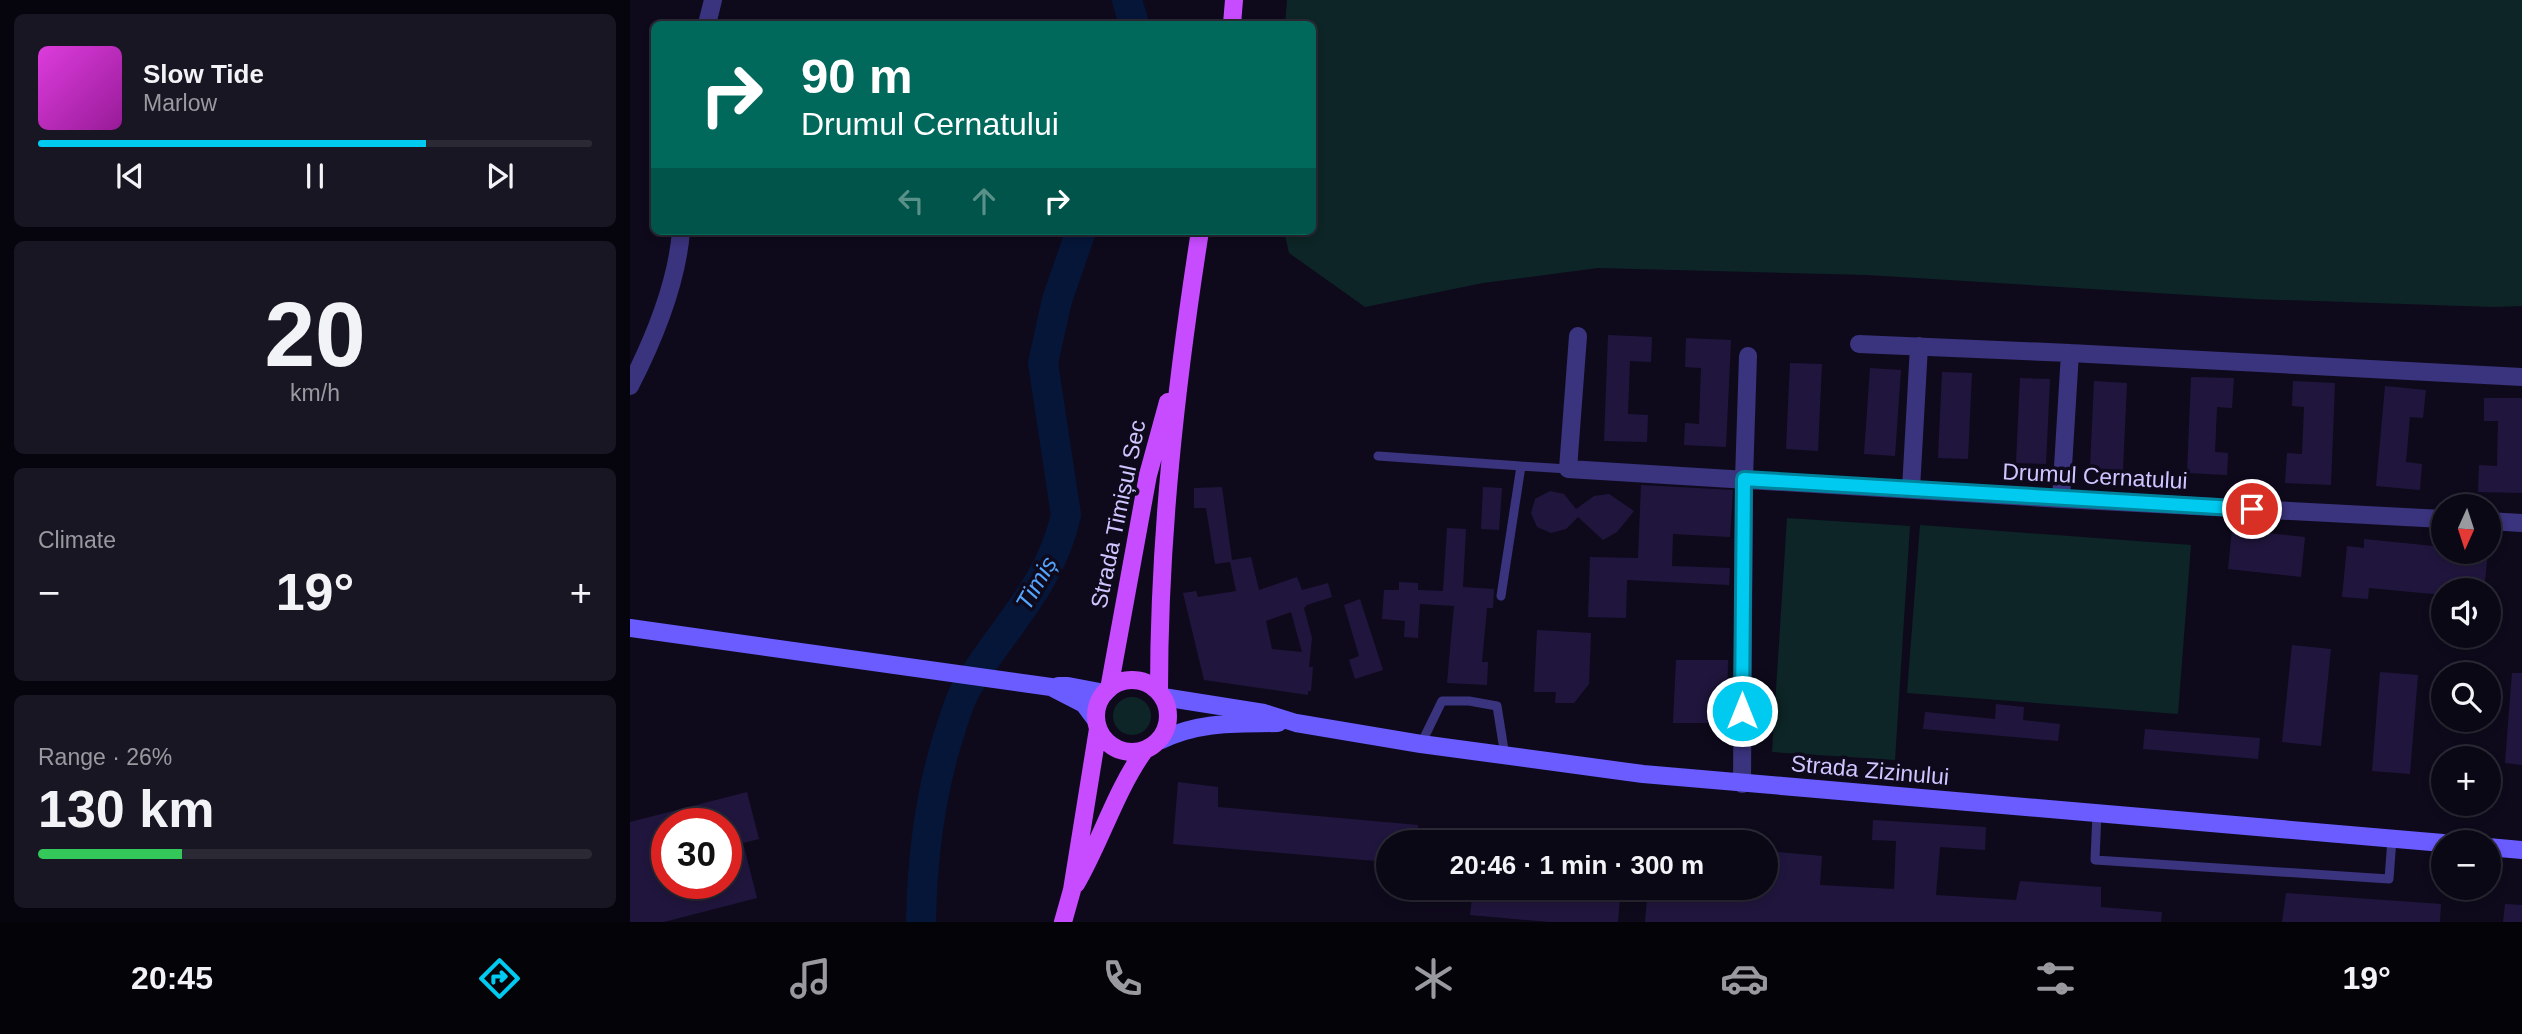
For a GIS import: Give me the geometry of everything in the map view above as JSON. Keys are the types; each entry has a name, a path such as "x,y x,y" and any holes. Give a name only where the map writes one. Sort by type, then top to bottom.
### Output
{"main road":[{"path":"1232,21 1234,0"},
{"name":"Strada Timișul Sec","path":"1161,694 1160,584 1181,351 1199,235"},
{"name":"Strada Timișul Sec","path":"1107,691 1148,475 1181,351"},
{"path":"630,628 898,667 1107,691"},
{"path":"1063,922 1072,890 1099,701 1107,691 1123,681 1138,680 1161,694 1169,719 1161,740 1144,751 1131,770 1093,855 1072,890"},
{"path":"1047,686 1084,704 1104,739 1122,752 1144,751"},
{"name":"Strada Zizinului","path":"1161,694 1264,713 1296,723 1505,757 1742,784 2431,842"},
{"name":"Strada Zizinului","path":"1161,740 1184,729 1204,725 1296,723"},
{"path":"2501,848 2522,850"}],"street":[{"path":"708,21 713,0"},
{"path":"630,386 641,364 673,276 680,235"},
{"path":"1568,469 1578,336"},
{"path":"1859,344 2522,377"},
{"path":"1911,489 1919,346"},
{"path":"2062,499 2070,353"},
{"path":"1742,784 1744,479 1748,356"},
{"name":"Drumul Cernatului","path":"1568,469 2431,518"},
{"path":"2501,522 2522,523"}],"lane":[{"path":"1378,456 1568,469"},
{"path":"1501,596 1521,466"},
{"path":"1421,744 1443,701 1478,703 1497,706 1505,757"},
{"path":"2097,812 2095,860 2389,879 2392,839"}],"green space":[{"path":"1287,0 2522,0 2522,306 2253,299 1868,275 1598,268 1483,283 1365,307 1289,253 1285,235 1316,235 1316,21 1285,21"},
{"path":"1787,518 1910,526 1895,760 1772,752"},
{"path":"1920,525 2191,545 2178,714 1907,693"},
{"path":"1132,697 1145,703 1151,716 1145,729 1132,735 1119,729 1113,716 1119,703"}],"building":[{"path":"1608,335 1652,337 1651,362 1630,361 1628,414 1648,415 1647,442 1604,441"},
{"path":"1686,338 1731,340 1726,447 1684,445 1685,423 1699,424 1701,368 1685,367"},
{"path":"1790,363 1822,364 1818,451 1786,449"},
{"path":"1870,368 1901,370 1895,456 1864,454"},
{"path":"1942,372 1972,373 1968,459 1938,458"},
{"path":"2191,377 2234,378 2232,408 2217,407 2215,452 2228,453 2227,475 2187,473"},
{"path":"2020,378 2050,379 2046,464 2016,463"},
{"path":"2094,381 2127,383 2123,470 2090,468"},
{"path":"2293,381 2335,383 2331,485 2285,483 2287,453 2302,454 2304,407 2292,406"},
{"path":"2385,386 2426,390 2423,418 2410,417 2406,462 2422,464 2420,490 2376,486"},
{"path":"2484,398 2522,398 2522,493 2478,492 2479,465 2497,466 2498,421 2484,421"},
{"path":"1641,485 1733,490 1730,537 1673,534 1672,566 1730,568 1729,585 1627,580 1626,618 1588,617 1590,557 1638,558"},
{"path":"1222,487 1232,560 1251,557 1259,590 1297,577 1302,590 1328,583 1332,597 1304,608 1312,638 1309,667 1313,667 1311,691 1308,691 1308,695 1204,680 1183,593 1196,591 1198,597 1236,591 1230,562 1215,564 1206,508 1194,508 1194,488","holes":["1291,612 1302,652 1272,649 1266,621"]},
{"path":"1483,487 1502,488 1499,530 1481,529"},
{"path":"1550,491 1564,494 1576,509 1594,496 1609,494 1634,511 1617,532 1603,540 1578,517 1566,529 1551,533 1537,527 1531,513 1535,499"},
{"path":"1447,528 1466,529 1463,587 1494,589 1493,608 1487,608 1482,662 1488,662 1487,685 1447,683 1454,606 1420,604 1418,638 1404,637 1405,621 1382,619 1384,590 1399,590 1399,582 1418,583 1418,590 1443,591"},
{"path":"2232,529 2305,537 2301,577 2228,569"},
{"path":"2364,539 2431,546 2431,564 2487,564 2485,578 2431,578 2431,594 2369,588 2368,599 2342,597 2347,546 2364,548"},
{"path":"1360,599 1383,670 1355,679 1349,660 1359,656 1344,605"},
{"path":"1537,630 1591,633 1589,684 1574,703 1555,703 1556,692 1534,692"},
{"path":"2292,645 2331,649 2321,746 2282,742"},
{"path":"1676,660 1728,660 1727,720 1717,719 1716,723 1673,723"},
{"path":"2380,672 2418,675 2410,774 2372,771"},
{"path":"2512,673 2522,673 2522,765 2505,763"},
{"path":"1996,704 2024,707 2023,720 2060,724 2058,741 1923,729 1925,712 1995,719"},
{"path":"2145,729 2260,738 2258,759 2143,749"},
{"path":"1178,782 1218,787 1218,807 1418,825 1418,830 1376,830 1376,861 1173,844"},
{"path":"747,792 759,839 743,843 757,898 664,922 630,922 630,822 651,817 651,899 742,899 742,808 685,808"},
{"path":"1873,820 1986,827 1985,850 1940,847 1936,895 2016,900 2020,881 2101,887 2101,907 2162,912 2161,922 1645,922 1647,900 1778,900 1778,852 1822,856 1820,885 1894,889 1896,841 1872,840"},
{"path":"2286,893 2441,904 2440,922 2282,922"},
{"path":"1472,900 1620,900 1618,922 1550,922 1470,915"},
{"path":"2505,904 2522,905 2522,922 2503,922"}],"waterway":[{"name":"Timiș","path":"1127,0 1133,21"},
{"name":"Timiș","path":"921,922 931,810 940,766 957,709 980,667 1037,586 1059,541 1066,515 1043,363 1057,300 1080,235"}],"route":[{"path":"1742,711 1744,479 2252,509"}]}
